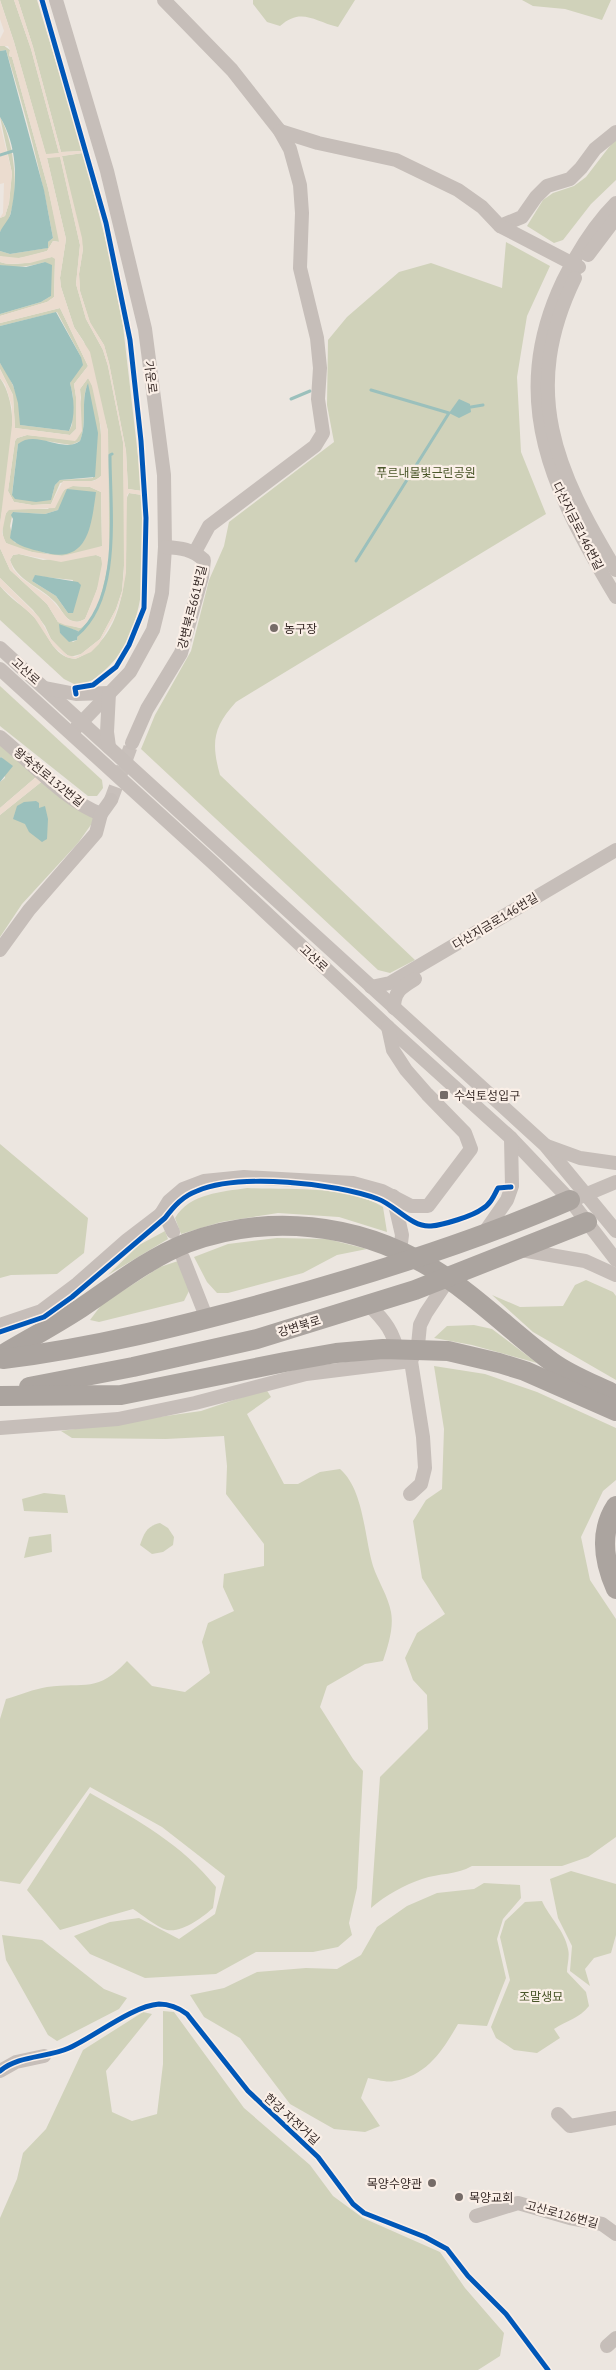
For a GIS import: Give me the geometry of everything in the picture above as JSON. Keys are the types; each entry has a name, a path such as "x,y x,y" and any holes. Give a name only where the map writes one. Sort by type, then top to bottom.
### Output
{"highway":[{"path":"0,1357 57,1352 207,1319 398,1264 578,1197"},
{"name":"강변북로","path":"0,1392 133,1367 226,1346 368,1304 450,1277 602,1216"},
{"path":"0,1357 62,1320 133,1272 187,1243 224,1233 286,1225 345,1232 378,1240 432,1268 554,1364 566,1379 616,1411"},
{"path":"0,1396 121,1395 284,1362 336,1353 383,1349 448,1351 566,1379 616,1395"},
{"path":"616,1506 607,1524 605,1541 606,1559 616,1589"}],"street":[{"name":"가운로","path":"56,0 107,171 145,329 164,475 166,547 162,593 153,630 130,672 70,734"},
{"path":"164,0 218,53 280,131 290,149 300,185 302,213 300,268 317,338 320,368 318,399 323,433 315,446 208,526 195,552"},
{"path":"280,131 318,143 396,160 458,190 482,207 500,226 576,266"},
{"path":"500,226 522,217 536,197 547,186 570,179 595,149 616,132"},
{"name":"다산지금로146번길","path":"616,203 604,216 551,308 541,341 538,373 538,409 544,443 559,490 578,531 616,597"},
{"name":"다산지금로146번길","path":"616,218 576,266 551,344 548,375 549,412 566,478 616,570"},
{"name":"강변북로661번길","path":"132,744 147,709 181,653 202,577 204,560 195,552 166,547"},
{"name":"고산로","path":"0,648 545,1145 578,1197"},
{"name":"고산로","path":"0,668 212,862 388,1027 578,1197 602,1216 616,1231"},
{"path":"44,687 76,694 109,693 107,732 109,747"},
{"name":"왕숙천로132번길","path":"0,736 59,787 89,810 101,814"},
{"path":"0,950 29,910 96,833 101,814 111,800"},
{"name":"다산지금로146번길","path":"371,988 390,983 616,850"},
{"name":"다산지금로146번길","path":"394,1008 394,996 399,989 616,861"},
{"path":"0,1325 41,1311 78,1284 127,1240 161,1214 169,1201 183,1189 204,1181 244,1177 354,1183 382,1191 412,1206 428,1206 471,1149 465,1133 426,1094 406,1070 393,1050 388,1027"},
{"path":"484,1233 507,1200 512,1186 512,1138"},
{"path":"545,1145 580,1158 616,1163"},
{"path":"578,1197 616,1182"},
{"path":"393,1196 402,1235 398,1264"},
{"path":"161,1214 167,1219 173,1232"},
{"name":"고산로","path":"602,1216 616,1260"},
{"path":"517,1250 585,1261 616,1275"},
{"path":"183,1258 207,1319"},
{"path":"0,1428 118,1419 195,1403 306,1374 406,1362 418,1345 420,1325 426,1312 450,1277"},
{"path":"368,1304 387,1324 406,1362 423,1437 425,1468 421,1484 410,1494"},
{"path":"0,2071 16,2062 44,2056"},
{"path":"558,2114 570,2126 616,2118"},
{"name":"고산로126번길","path":"476,2216 518,2203 570,2218 602,2224 616,2234"}],"green space":[{"path":"0,0 14,0 31,49 59,153 46,155"},
{"path":"18,0 37,0 83,151 61,152 33,47"},
{"path":"253,0 355,0 338,27 301,16 288,20 280,26 267,22 253,4"},
{"path":"522,0 611,0 602,20 565,9 533,6"},
{"path":"3,45 10,50 9,56 12,57 48,188 60,242 53,241 47,251 18,258 0,256 0,251 10,254 47,248 48,242 53,238 38,167 20,97 6,50 0,51 0,46"},
{"path":"0,117 10,143 15,176 15,192 8,222 0,232 0,218 5,216 9,203 12,173"},
{"path":"616,138 616,180 591,204 563,240 554,243 527,226 543,200 553,193 574,186 586,177"},
{"path":"83,153 109,253 123,326 142,491 128,489 126,451 109,363 104,345 90,323 80,291 79,274 83,249 62,156"},
{"path":"60,156 80,245 76,284 86,319 103,350 108,366 123,442 125,552 122,591 116,609 100,639 81,654 70,657 51,639 45,626 33,610 0,578 0,548 10,570 47,604 58,622 80,628 92,616 100,596 109,556 108,431 84,342 74,327 61,287 60,278 66,239 47,158","holes":["65,627 78,631 77,640 73,642 60,633 60,628"]},
{"name":"푸르내물빛근린공원","path":"506,242 550,266 527,316 517,377 521,452 546,514 236,702 223,719 216,736 215,754 220,775 415,960 390,973 378,970 141,749 155,715 191,651 209,580 224,546 229,522 334,442 327,405 328,340 347,317 399,272 431,263 502,288"},
{"path":"55,258 54,297 47,302 0,316 0,314 41,302 51,296 51,282 45,262 17,267 0,265 0,262 20,264"},
{"path":"60,308 88,366 74,384 76,429 70,435 15,428 13,395 0,369 0,363 16,392 20,408 20,425 69,431 72,425 73,396 70,383 81,357 57,312 0,326 0,323"},
{"path":"0,378 7,393 13,429 12,449 0,524"},
{"path":"88,378 92,385 98,409 102,455 101,476 88,482 60,483 51,504 32,505 14,502 8,491 15,441 17,438 27,435 74,440 81,398 80,389","holes":["88,384 93,478 60,480 55,485 52,496 12,494 18,444 46,441 71,445 80,441 84,426 84,396"]},
{"path":"67,487 90,487 101,492 102,546 91,551 67,556 41,554 6,543 3,535 3,526 9,509 48,509","holes":["65,499 94,505 84,541 48,554 14,542 10,526 13,512 45,514 58,510"]},
{"path":"129,493 142,495 144,516 144,564 137,612 130,634 119,654 95,678 89,682 76,685 64,679 0,620 0,586 35,618 51,643 61,654 75,659 91,650 103,638 119,607 125,570 125,508"},
{"path":"19,554 43,560 96,555 101,557 102,571 100,579 85,619 76,622 68,619 57,604 18,574 10,560 13,555","holes":["35,576 73,580 68,613 56,596 32,581"]},
{"path":"0,686 102,780 103,788 97,796 88,796 0,726"},
{"path":"0,742 36,777 0,808 0,782 5,778 2,757 0,758"},
{"path":"45,779 95,819 78,843 22,904 0,937 0,815"},
{"path":"0,1144 88,1218 84,1253 57,1274 11,1275 0,1278"},
{"path":"247,1188 317,1190 352,1195 369,1200 383,1207 387,1232 339,1217 278,1213 221,1222 181,1234 175,1218 189,1203 207,1195"},
{"path":"165,1231 168,1239 108,1275 139,1245"},
{"path":"277,1238 327,1239 367,1249 337,1255 303,1273 228,1293 217,1293 207,1282 194,1257 228,1244"},
{"path":"178,1261 190,1289 184,1301 99,1322 90,1320 102,1304 160,1267"},
{"path":"586,1280 613,1292 616,1296 616,1380 533,1332 492,1295 520,1307 563,1306 575,1285"},
{"path":"474,1325 492,1329 537,1363 472,1345 434,1338 447,1326"},
{"path":"434,1366 485,1374 537,1392 616,1428 616,1480 603,1491 581,1537 590,1580 616,1619 616,1837 588,1857 562,1866 472,1866 460,1871 422,1879 395,1891 371,1908 380,1777 428,1729 427,1695 413,1680 405,1658 417,1633 445,1614 422,1578 413,1521 426,1500 442,1489 444,1429"},
{"path":"266,1389 271,1397 247,1414 284,1484 298,1484 320,1472 340,1469 348,1478 359,1501 373,1566 388,1600 392,1618 389,1643 383,1661 365,1664 327,1686 320,1707 353,1759 363,1771 357,1888 349,1923 352,1935 338,1947 313,1952 256,1952 216,1974 145,1978 90,1954 74,1936 110,1922 139,1918 179,1939 215,1914 225,1876 162,1827 90,1787 20,1884 0,1881 0,1719 6,1699 47,1687 99,1682 108,1678 127,1661 152,1686 185,1692 210,1673 202,1642 208,1623 234,1611 223,1587 224,1574 264,1566 264,1544 226,1494 227,1466 224,1436 166,1439 72,1438 61,1431 201,1411"},
{"path":"44,1493 65,1495 68,1513 24,1511 22,1499"},
{"path":"160,1523 168,1528 174,1537 173,1545 163,1552 152,1554 140,1545 147,1531 152,1526"},
{"path":"51,1534 52,1552 24,1558 29,1537"},
{"path":"90,1793 158,1834 189,1858 216,1887 213,1908 192,1924 173,1930 167,1930 158,1926 133,1909 60,1930 27,1890"},
{"path":"571,1871 616,1884 616,1935 611,1953 594,1958 585,1969 590,1986 570,1971 572,1946 558,1918 550,1879"},
{"path":"484,1883 520,1885 521,1898 503,1919 497,1939 506,1978 487,2026 458,2024 440,2052 425,2068 416,2074 388,2082 368,2078 361,2098 380,2126 365,2132 334,2129 290,2104 240,2038 204,2017 190,1995 224,1988 257,1972 306,1968 337,1969 361,1955 377,1927 407,1906 437,1893 474,1889"},
{"name":"조말생묘","path":"542,1901 566,1942 569,1955 567,1972 586,1992 589,2006 577,2017 554,2029 560,2038 537,2053 514,2050 496,2038 491,2027 510,1980 500,1937 505,1921 525,1902"},
{"path":"2,1935 42,1940 104,1989 127,1998 119,2009 57,2041 48,2035 6,1960"},
{"path":"163,2011 174,2012 244,2108 310,2165 333,2196 363,2218 440,2252 465,2288 504,2333 500,2356 478,2370 0,2370 0,2218 17,2179 23,2153 46,2129 83,2050 143,2012 152,2014 106,2071 112,2112 132,2121 157,2114 163,2064"}],"shaded area":[{"path":"0,0 46,154 59,153 31,49 14,0 18,0 33,47 61,152 83,151 83,153 62,156 82,238 83,249 79,274 80,291 90,322 104,345 109,363 126,451 128,489 142,491 142,495 129,493 127,495 126,573 122,595 114,618 99,644 91,652 75,659 66,657 53,646 34,617 0,586 0,578 39,617 51,639 67,655 75,657 100,639 116,609 122,591 124,569 123,442 108,366 103,350 86,319 76,284 80,245 60,157 47,158 66,239 60,278 61,287 74,327 90,352 108,431 109,556 106,574 99,603 92,618 81,628 65,625 58,622 47,604 10,570 0,548 0,524 12,425 12,407 5,384 0,378 0,369 13,395 15,428 70,435 76,429 74,384 88,366 60,308 0,323 0,316 47,302 54,297 55,259 52,257 30,263 7,264 0,262 0,256 19,258 47,251 53,241 59,242 48,188 12,57 9,56 10,50 8,46 0,46 0,39 4,31 0,19","holes":["88,378 92,386 101,428 101,476 94,481 63,481 51,504 32,505 14,502 8,491 15,441 17,438 27,435 75,441 82,431 80,389","73,486 90,487 101,492 102,546 62,556 32,552 6,543 2,533 6,513 9,510 55,508 64,490","19,554 61,562 96,555 101,557 102,564 97,589 85,619 78,622 69,620 50,598 20,577 13,569 10,560 13,555"]},
{"path":"0,124 12,173 9,203 5,216 0,218 3,213 4,183 0,184"},
{"path":"36,777 45,779 0,815 0,808"}],"water":[{"path":"6,50 44,190 53,238 48,242 48,248 10,254 0,251 0,232 10,215 15,188 13,151 6,128 0,117 0,51"},
{"path":"45,262 52,265 51,296 41,302 0,314 0,265 26,267"},
{"path":"56,312 81,357 83,365 70,383 74,407 73,420 69,431 20,425 18,403 13,385 0,363 0,326"},
{"path":"88,383 98,433 95,477 60,480 55,485 51,500 36,502 15,499 12,495 18,444 25,440 33,439 66,445 80,441 84,426 84,397"},
{"path":"459,399 470,404 471,412 459,418 449,413"},
{"path":"67,489 96,492 89,530 78,548 69,553 57,555 29,548 10,538 13,519 11,515 13,512 45,514 58,510"},
{"path":"35,575 78,582 81,585 73,613 68,613 56,596 32,581"},
{"path":"59,624 78,631 77,640 69,642 60,633"},
{"path":"0,758 13,766 0,782"},
{"path":"36,801 39,803 39,808 45,806 48,819 47,839 42,842 29,832 25,824 13,819 17,806 24,802"}],"waterway":[{"path":"0,155 13,151"},
{"path":"356,561 449,413 371,390"},
{"path":"291,399 310,391"},
{"path":"471,407 483,405"},
{"path":"77,635 91,619 101,599 107,576 110,551 110,455 112,454"}],"tunnel":[{"path":"111,800 132,743"}],"cycle path":[{"path":"42,0 106,223 130,340 141,441 146,518 144,608 129,645 116,667 93,685 75,688 76,694"},
{"path":"0,1332 44,1317 72,1297 165,1218 183,1199 197,1191 237,1182 262,1181 338,1188 378,1199 410,1220 424,1226 431,1226 458,1220 478,1212 490,1203 498,1188 511,1187"},
{"name":"한강 자전거길","path":"0,2071 24,2059 52,2054 69,2048 125,2016 148,2006 163,2004 181,2010 187,2014 248,2091 318,2157 353,2204 364,2213 425,2237 447,2249 468,2276 506,2314 548,2370"}],"place":[{"name":"농구장","path":"274,628"},
{"name":"수석토성입구","path":"444,1095"},
{"name":"목양수양관","path":"432,2183"},
{"name":"목양교회","path":"459,2197"}]}
